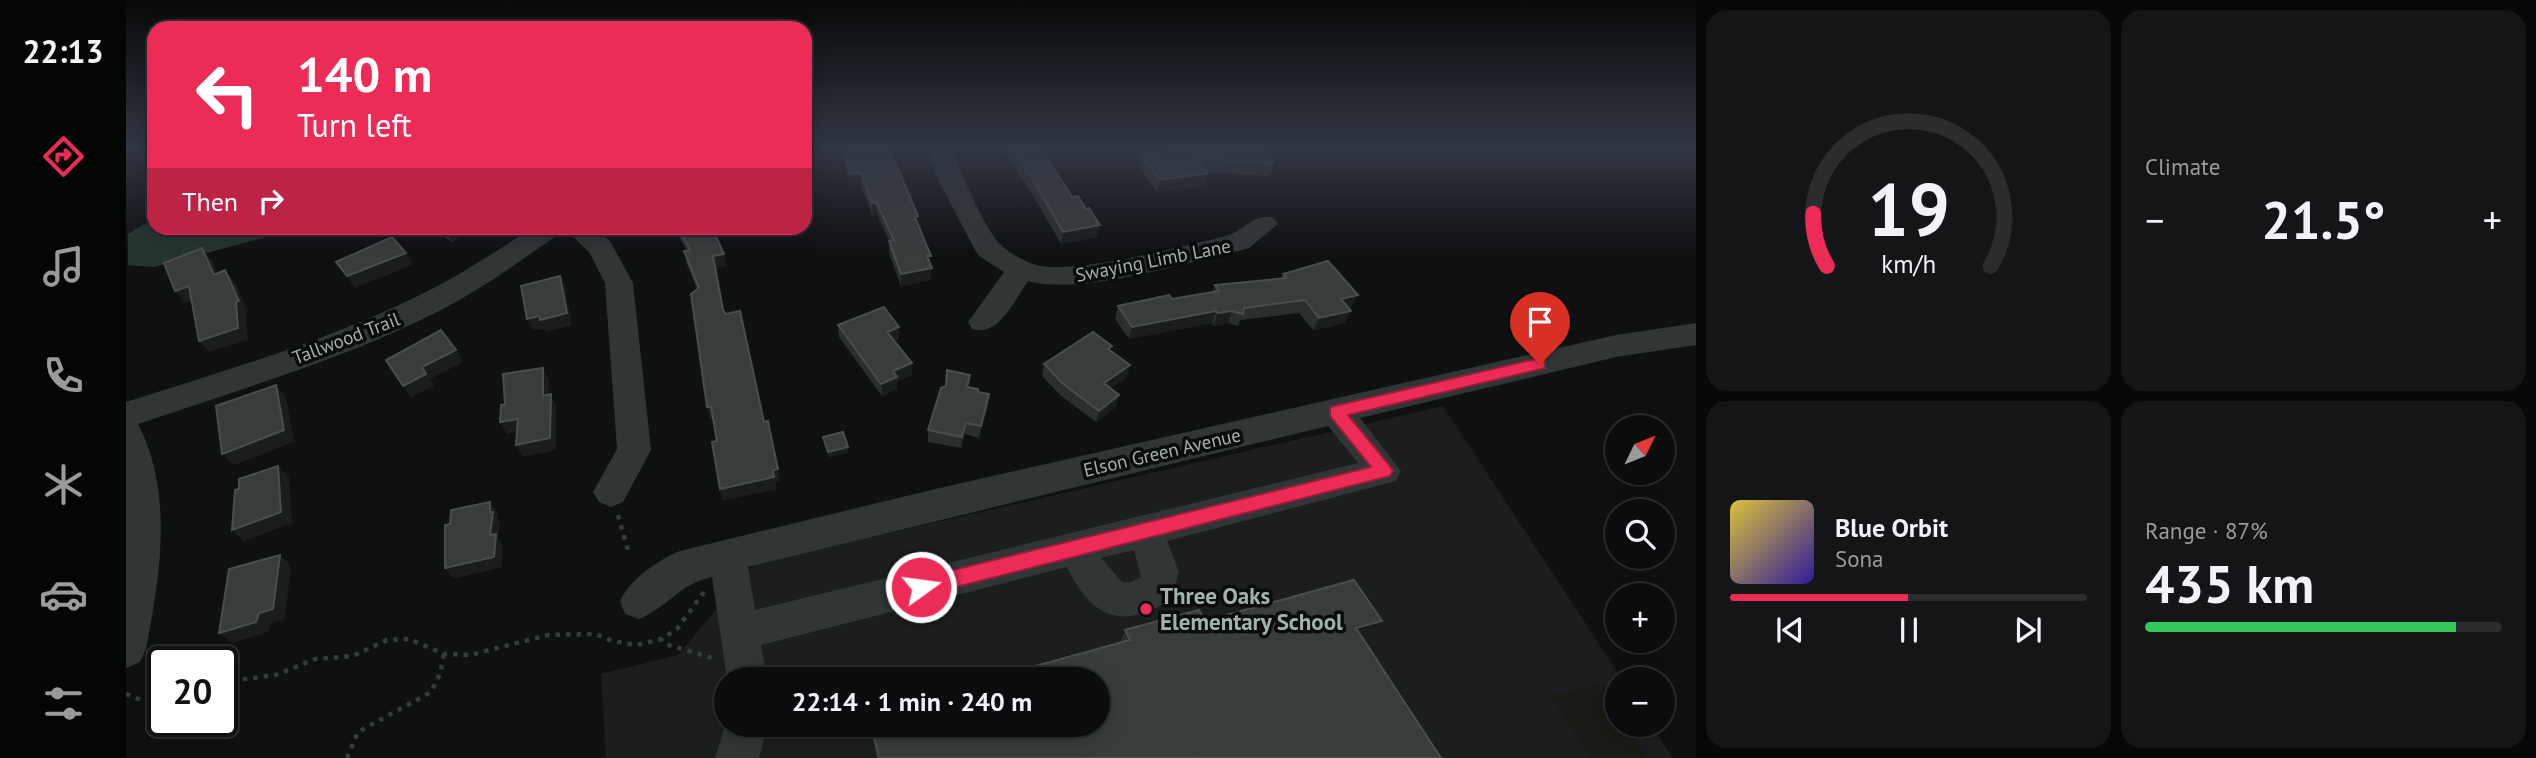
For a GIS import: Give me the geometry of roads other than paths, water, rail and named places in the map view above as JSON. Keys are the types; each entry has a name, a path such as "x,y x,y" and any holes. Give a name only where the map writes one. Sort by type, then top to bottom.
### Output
{"street":[{"name":"Swaying Limb Lane","path":"953,182 980,239 999,258 1021,270 1043,276 1075,277 1239,242 1265,224"},
{"name":"Tallwood Trail","path":"126,415 343,341 390,322 474,279 540,235"},
{"path":"585,235 600,247 619,284 634,450 611,492"},
{"path":"983,322 1021,270"},
{"name":"Elson Green Avenue","path":"639,601 680,568 727,556 931,505 1616,346 1696,334"},
{"path":"727,556 738,658 1077,548 1384,471 1336,412"},
{"path":"126,433 140,490 143,539 140,583 126,649"},
{"path":"1077,548 1092,580 1102,592 1127,602 1158,587 1161,578 1161,570 1143,531"},
{"path":"737,758 743,737"}],"place":[{"name":"Three Oaks Elementary School","path":"1146,609"}]}
